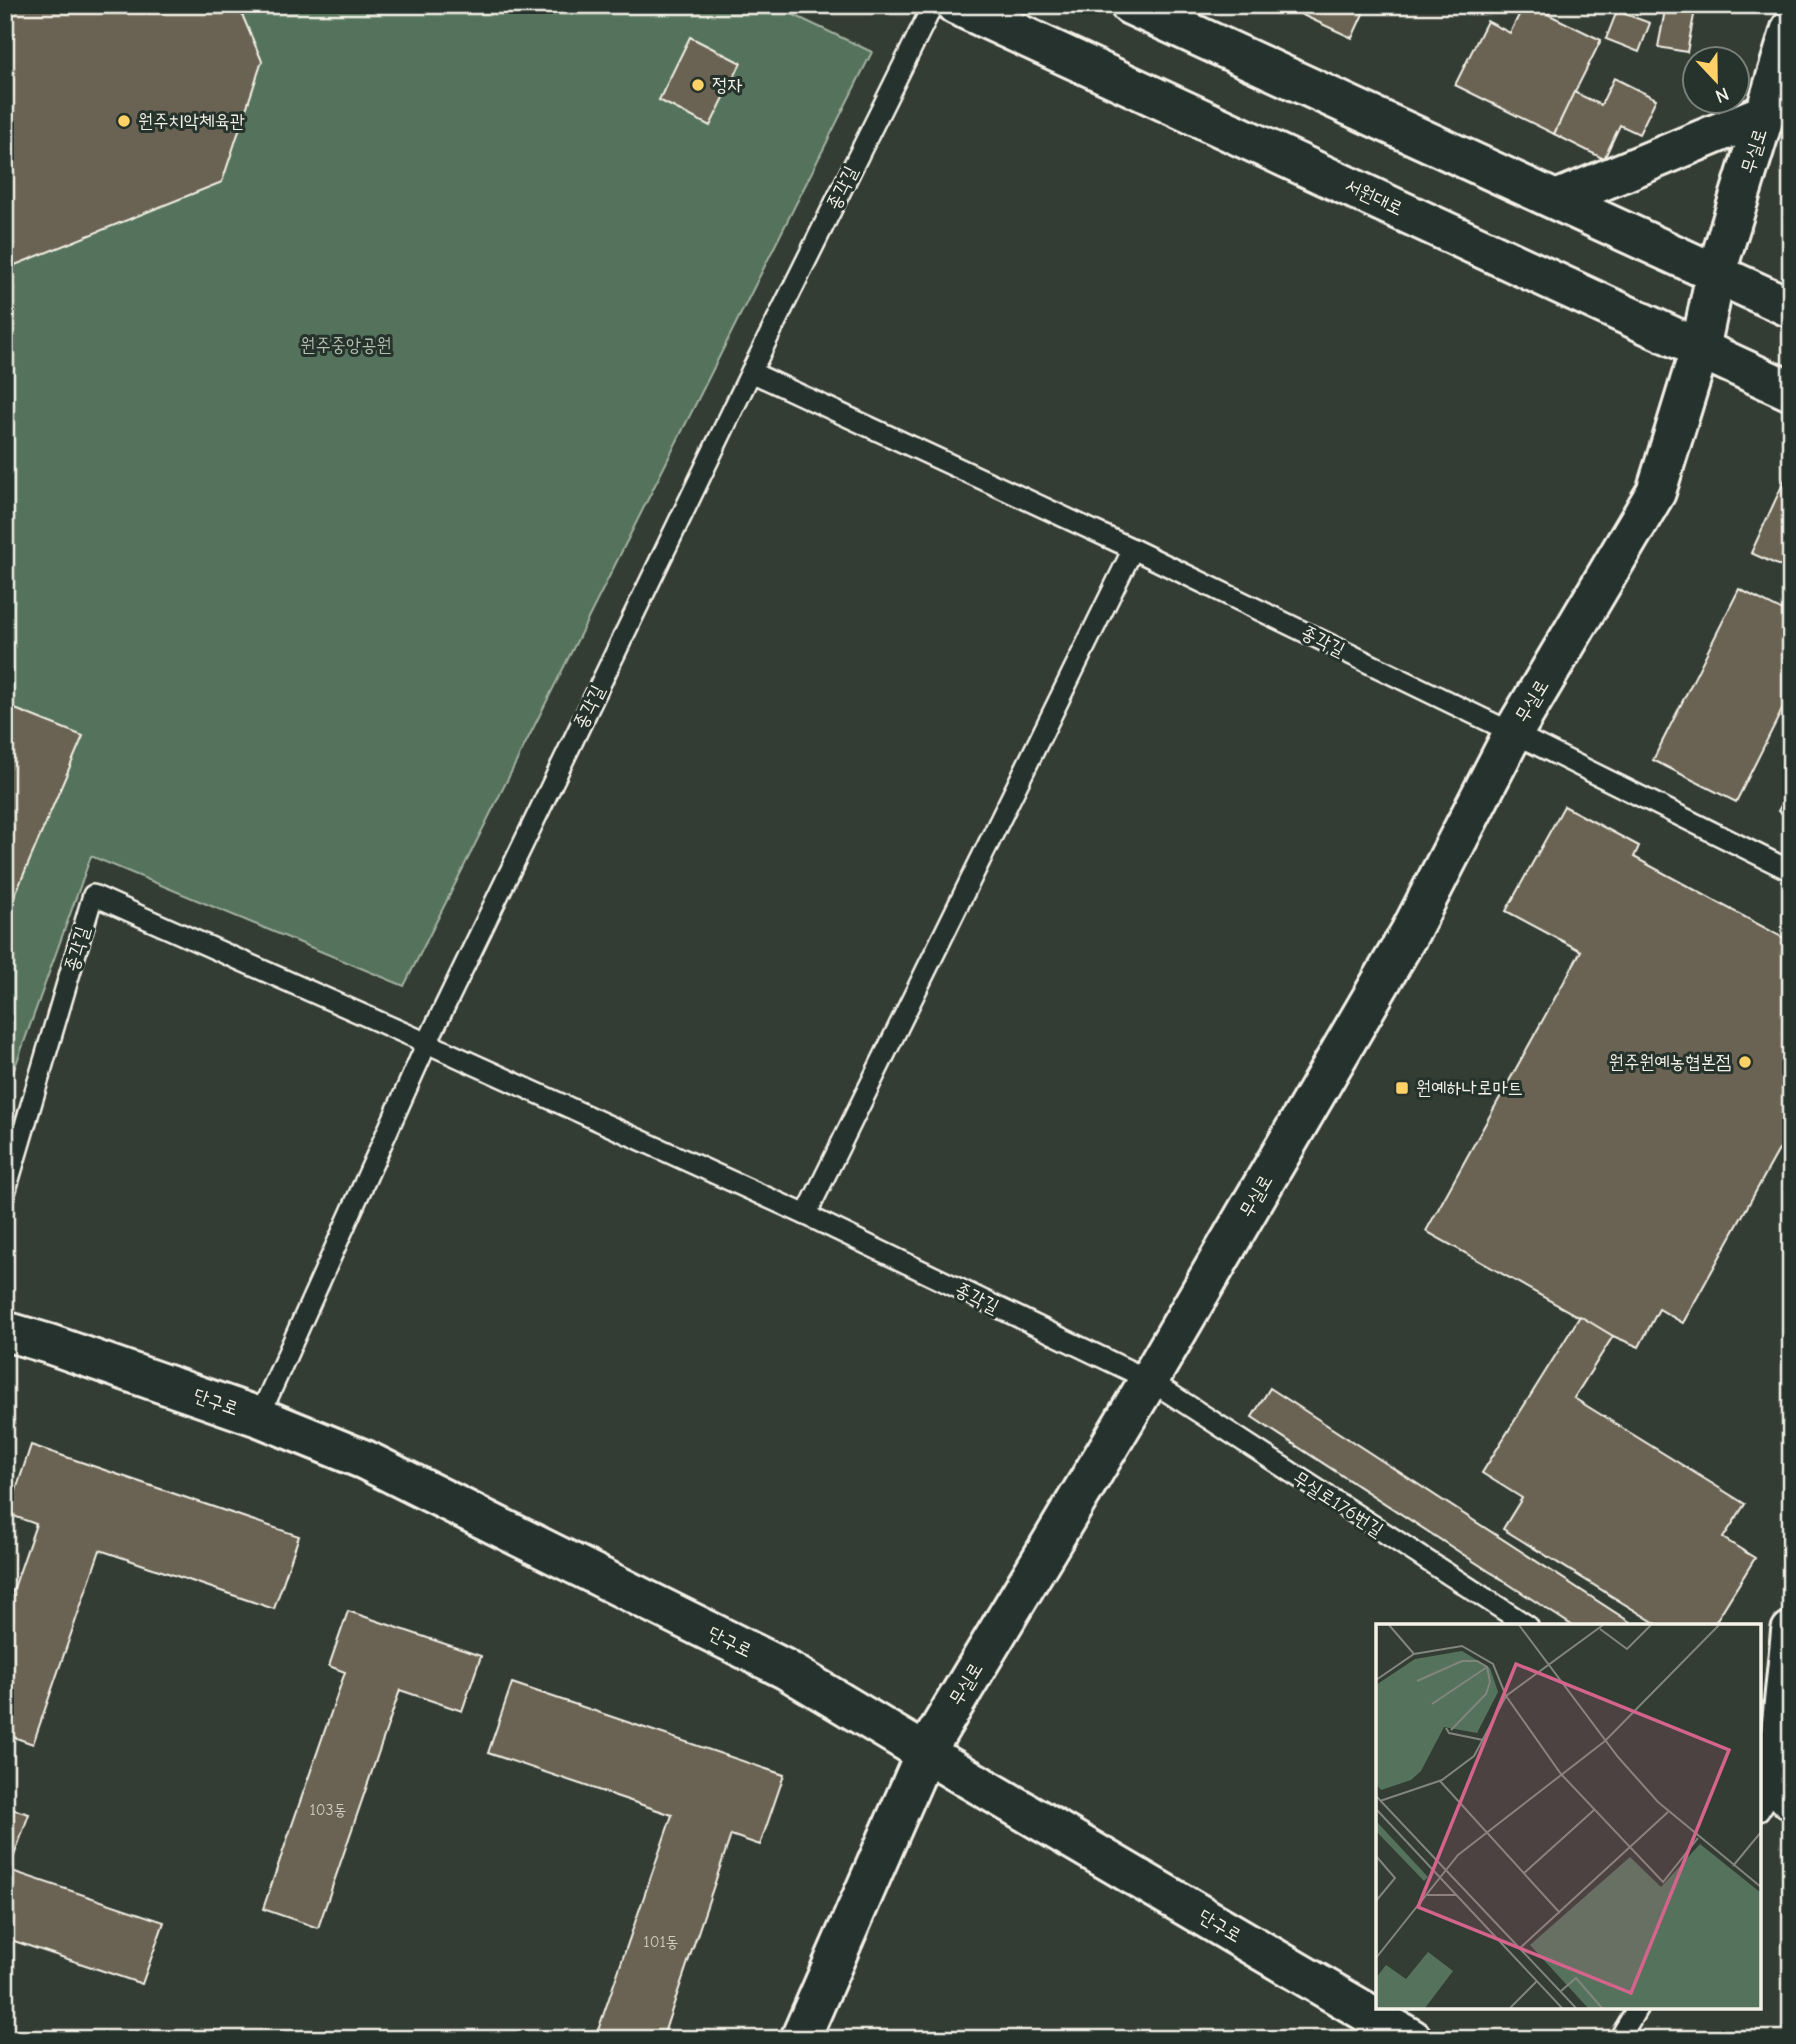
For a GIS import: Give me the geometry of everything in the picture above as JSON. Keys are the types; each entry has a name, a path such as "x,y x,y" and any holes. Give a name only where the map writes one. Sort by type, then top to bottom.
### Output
{"street":[{"name":"서원대로","path":"956,5 1791,391"},
{"path":"1130,5 1791,308"},
{"name":"무실로","path":"800,2039 925,1753 1149,1380 1410,932 1513,733 1656,492 1700,349 1716,273 1791,29"},
{"path":"1556,200 1766,113"},
{"name":"단구로","path":"5,1331 259,1417 365,1460 785,1669 1412,2039"},
{"path":"1771,1792 1791,1631"}],"lane":[{"name":"종각길","path":"259,1417 428,1043 751,372 933,5"},
{"name":"종각길","path":"751,372 1133,550 1513,733 1791,872"},
{"path":"806,1215 1133,550"},
{"name":"종각길","path":"5,1193 93,895 428,1043 806,1215 1149,1380"},
{"name":"무실로176번길","path":"1149,1380 1525,1624"},
{"path":"1619,2039 1637,2009"}],"green space":[{"name":"원주중앙공원","path":"5,5 773,5 872,52 404,986 91,856 5,1095"}],"building":[{"name":"원주치악체육관","path":"5,5 238,5 262,61 222,182 5,269"},
{"path":"1281,5 1367,5 1352,38"},
{"path":"1524,5 1601,40 1554,134 1455,85 1487,21 1510,33"},
{"path":"1666,5 1696,5 1688,46 1680,46 1680,51 1658,47"},
{"path":"1617,11 1650,23 1639,52 1606,39"},
{"name":"정자","path":"690,37 741,63 710,126 659,100"},
{"path":"1614,78 1656,99 1639,134 1620,125 1604,159 1554,134 1574,92 1601,105"},
{"path":"1786,477 1791,479 1791,571 1751,553"},
{"path":"1739,589 1791,615 1791,692 1736,802 1653,760"},
{"path":"5,705 83,736 5,918"},
{"path":"1791,787 1791,818 1778,811"},
{"path":"1564,806 1639,846 1634,857 1791,942 1791,1128 1683,1323 1659,1309 1639,1347 1613,1336 1426,1231 1581,951 1506,911"},
{"path":"1580,1316 1613,1336 1574,1398 1745,1504 1723,1538 1755,1558 1714,1624 1657,1624 1503,1529 1522,1498 1482,1473"},
{"path":"1270,1388 1633,1624 1570,1624 1252,1417"},
{"path":"31,1445 299,1536 274,1609 100,1550 33,1744 5,1734 5,1614 36,1524 8,1514"},
{"path":"348,1611 481,1656 462,1711 400,1690 318,1928 263,1909 345,1672 329,1666"},
{"path":"512,1683 784,1775 760,1845 731,1835 662,2039 595,2039 672,1815 488,1753"},
{"path":"5,1807 29,1814 9,1870 164,1922 142,1984 5,1938"},
{"path":"211,2030 238,2039 208,2039"}],"place":[{"name":"정자","path":"698,85"},
{"name":"원주치악체육관","path":"124,121"},
{"name":"원주원예농협본점","path":"1745,1062"},
{"name":"원예하나로마트","path":"1402,1088"}]}
